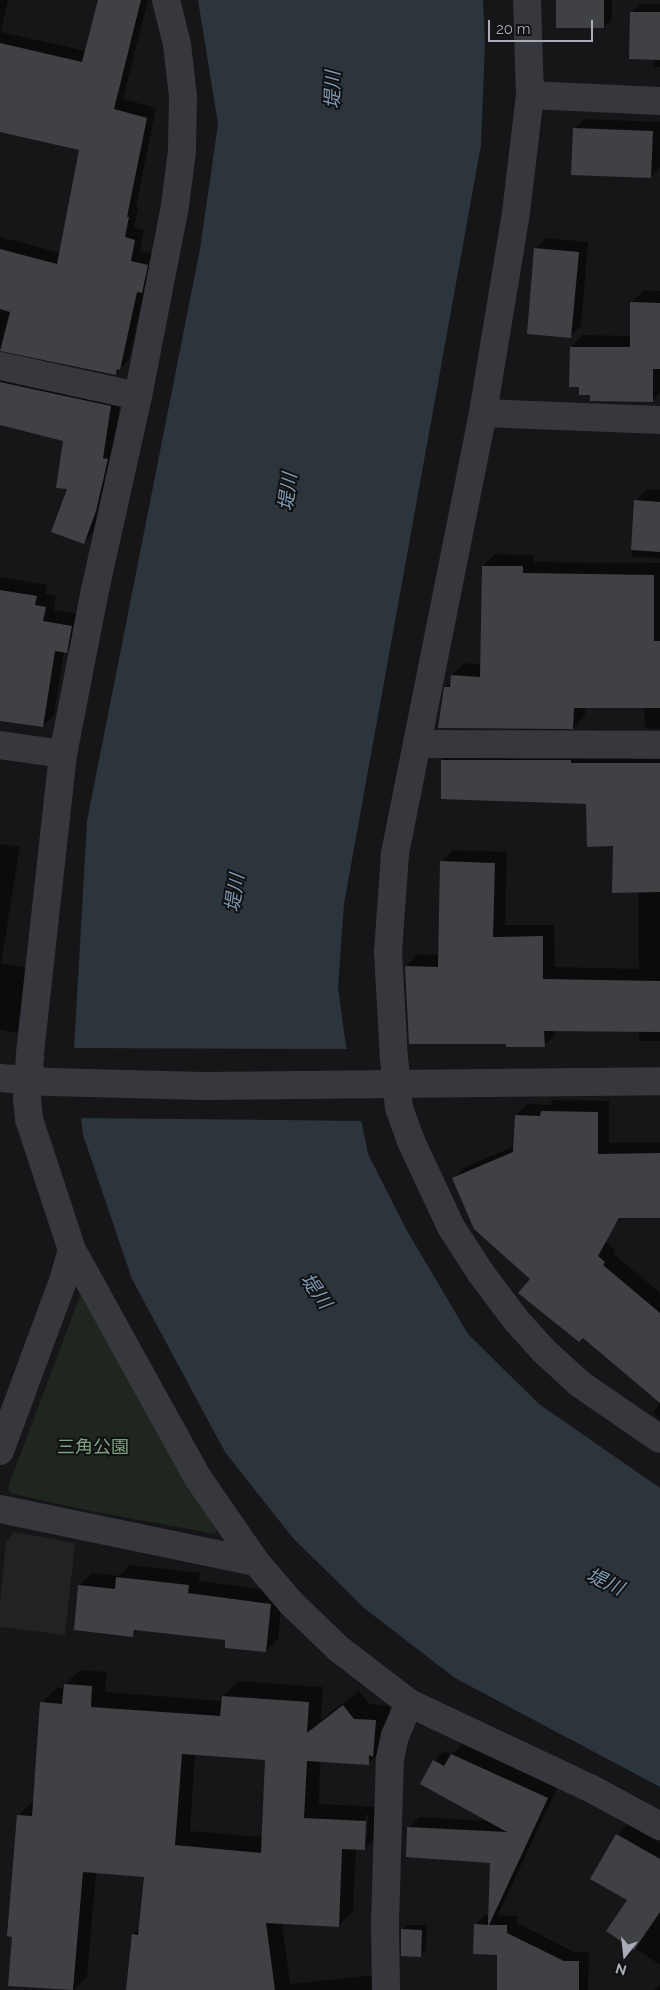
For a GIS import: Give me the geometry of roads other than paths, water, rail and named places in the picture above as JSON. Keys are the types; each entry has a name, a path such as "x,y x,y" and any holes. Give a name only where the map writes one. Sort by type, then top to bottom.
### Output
{"street":[{"path":"166,0 177,44 183,97 182,151 175,206 138,396 95,590 63,754 39,1081 27,1099 29,1119 72,1250 198,1478 256,1562 292,1604 339,1649 375,1679 409,1703 590,1788 660,1826"},
{"path":"527,0 530,94 516,213 483,413 403,808 390,897 388,952 389,1084 410,1140 451,1227 480,1272 516,1320 556,1361 588,1389 660,1440"},
{"path":"530,94 660,101"},
{"path":"0,366 138,396"},
{"path":"483,413 660,420"},
{"path":"417,744 660,745"},
{"path":"0,745 63,754"},
{"path":"0,1078 203,1086 660,1081"},
{"path":"0,1451 63,1281 72,1250"},
{"path":"0,1509 256,1562"},
{"path":"386,1990 385,1922 390,1759 395,1736 409,1703"}],"water":[{"name":"堤川","path":"198,0 483,0 485,44 481,145 344,904 338,987 345,1040 368,1154 406,1229 468,1334 539,1404 660,1488 660,1787 455,1678 364,1608 293,1538 225,1452 132,1279 83,1135 74,1050 87,821 200,249 218,124"}],"park label":[{"name":"三角公園","path":"93,1447"}]}
